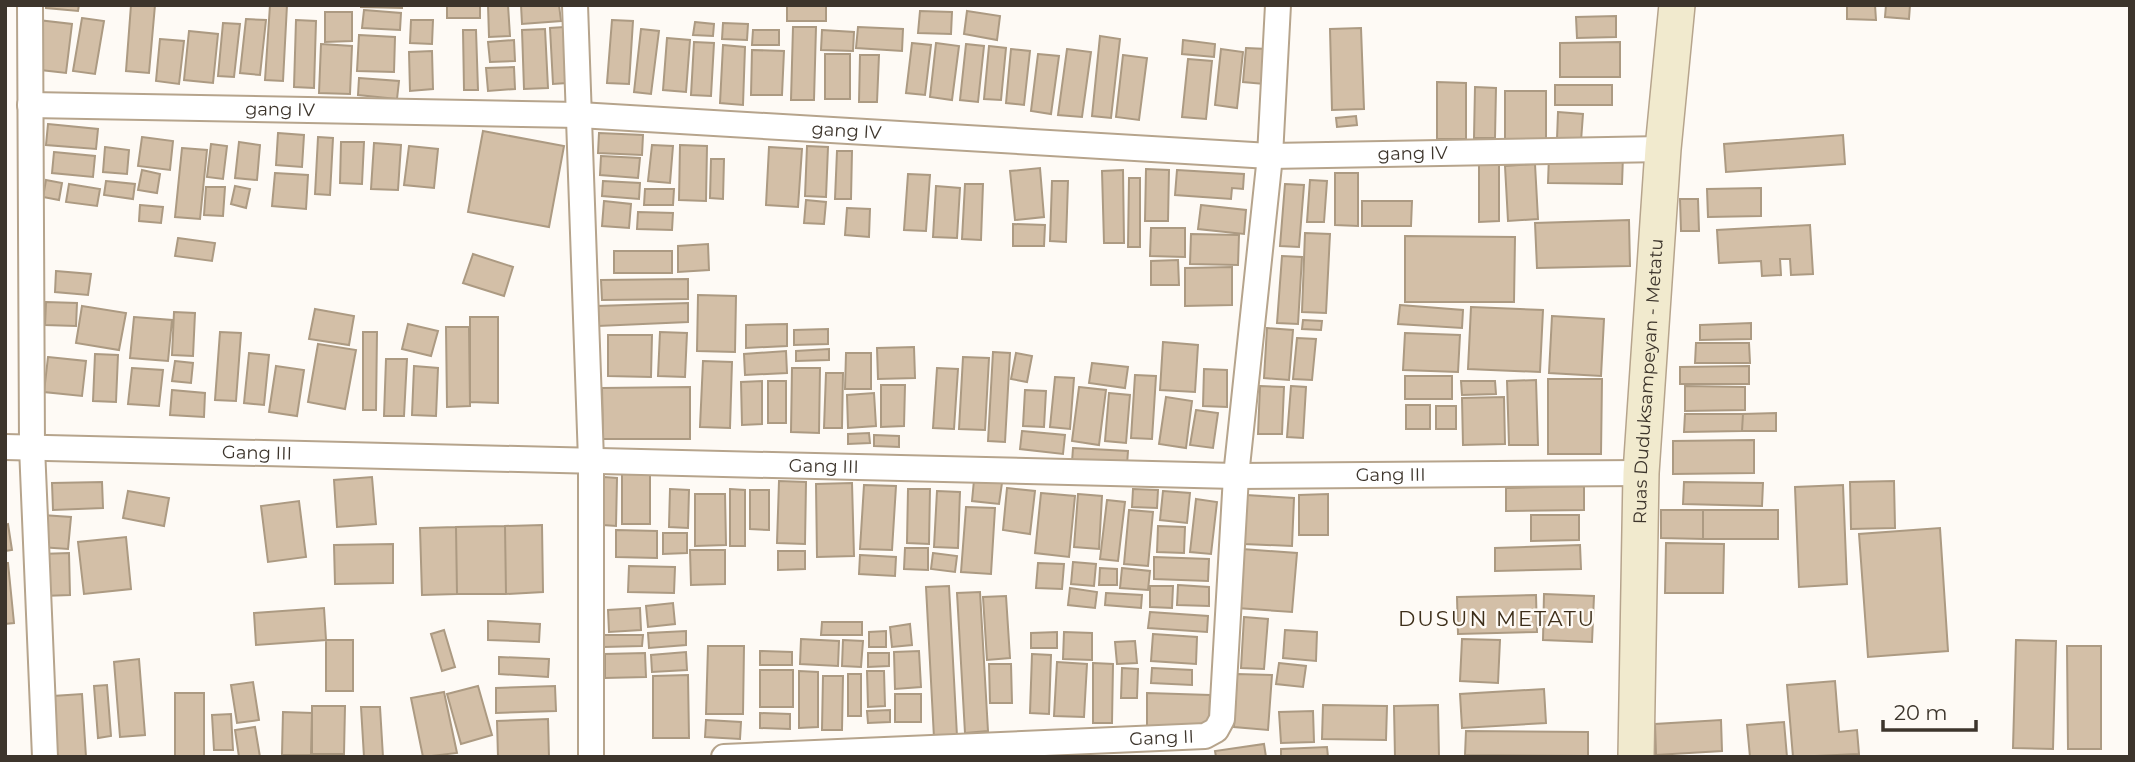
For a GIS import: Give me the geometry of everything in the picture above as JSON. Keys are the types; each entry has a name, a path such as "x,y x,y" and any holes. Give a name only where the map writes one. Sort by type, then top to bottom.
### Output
{"main road":[{"name":"Ruas Duduksampeyan - Metatu","path":"1636,757 1641,473 1663,149 1678,5"}],"street":[{"path":"30,5 32,447 45,757"},
{"path":"575,5 591,460 591,757"},
{"path":"1236,476 1270,156 1278,5"},
{"name":"gang IV","path":"30,105 579,115 1270,156 1663,149"},
{"name":"Gang III","path":"5,447 1236,476 1641,473"},
{"name":"Gang II","path":"724,757 1205,736 1216,730 1222,719 1236,476"}],"building":[{"path":"46,5 79,5 78,11 46,8"},
{"path":"131,5 155,5 149,73 126,71"},
{"path":"270,5 287,5 283,81 265,80"},
{"path":"402,5 402,8 361,7"},
{"path":"447,5 480,5 480,18 447,18"},
{"path":"488,5 508,5 510,36 489,37"},
{"path":"521,5 559,5 561,21 522,24"},
{"path":"787,5 826,5 826,21 787,21"},
{"path":"1847,5 1875,5 1876,20 1847,19"},
{"path":"1886,5 1910,5 1909,19 1885,17"},
{"path":"364,10 401,13 400,30 362,28"},
{"path":"920,11 952,12 951,34 918,33"},
{"path":"967,11 1000,16 997,40 964,34"},
{"path":"325,12 352,12 352,41 325,42"},
{"path":"1616,16 1616,37 1577,38 1576,17"},
{"path":"82,18 104,21 95,74 73,71"},
{"path":"246,19 266,20 260,75 240,73"},
{"path":"38,20 72,24 66,73 32,69"},
{"path":"296,20 316,21 314,88 294,87"},
{"path":"411,20 433,20 432,44 410,43"},
{"path":"612,20 633,21 629,84 607,83"},
{"path":"695,22 714,24 713,36 693,35"},
{"path":"223,23 240,24 234,77 218,76"},
{"path":"723,23 748,24 747,40 722,39"},
{"path":"564,27 567,83 553,84 550,28"},
{"path":"793,27 816,27 814,100 791,100"},
{"path":"858,27 903,29 902,51 856,48"},
{"path":"1361,28 1364,109 1332,110 1330,29"},
{"path":"545,29 548,88 524,89 522,30"},
{"path":"641,29 659,31 651,94 634,92"},
{"path":"463,30 476,30 478,90 464,90"},
{"path":"753,30 779,30 779,45 752,45"},
{"path":"822,30 854,32 853,51 821,50"},
{"path":"189,31 218,34 213,83 184,80"},
{"path":"359,35 395,37 394,72 357,71"},
{"path":"1100,36 1120,39 1111,118 1092,116"},
{"path":"667,38 690,40 686,92 663,90"},
{"path":"160,39 184,41 179,84 156,81"},
{"path":"514,40 515,61 490,62 488,42"},
{"path":"1183,40 1215,44 1214,57 1182,54"},
{"path":"694,42 714,43 711,96 691,95"},
{"path":"1620,42 1620,77 1560,77 1560,43"},
{"path":"912,43 931,45 925,95 906,93"},
{"path":"936,43 959,46 952,100 930,97"},
{"path":"321,44 352,46 350,94 319,93"},
{"path":"966,44 984,46 978,102 960,100"},
{"path":"723,45 745,47 743,105 720,103"},
{"path":"989,46 1006,48 1001,100 984,99"},
{"path":"1246,48 1267,49 1264,84 1243,82"},
{"path":"1011,49 1030,51 1024,105 1006,103"},
{"path":"1067,49 1091,52 1082,117 1058,115"},
{"path":"1221,49 1243,52 1237,108 1215,105"},
{"path":"752,50 784,51 782,95 751,95"},
{"path":"432,51 433,89 410,91 409,52"},
{"path":"825,54 850,54 850,99 825,99"},
{"path":"1038,54 1059,56 1051,114 1031,111"},
{"path":"860,55 879,55 877,102 859,102"},
{"path":"1123,55 1147,58 1139,120 1116,117"},
{"path":"1188,59 1212,61 1206,119 1182,117"},
{"path":"514,67 515,89 488,91 486,68"},
{"path":"359,78 399,81 397,99 358,95"},
{"path":"1437,82 1466,83 1466,139 1437,139"},
{"path":"1555,85 1612,85 1612,105 1555,105"},
{"path":"1475,87 1496,88 1495,138 1474,138"},
{"path":"1505,91 1546,91 1546,140 1505,140"},
{"path":"1558,112 1583,114 1581,141 1557,139"},
{"path":"1356,116 1357,125 1337,127 1336,118"},
{"path":"48,124 98,129 96,149 46,145"},
{"path":"483,131 564,146 549,227 468,212"},
{"path":"278,133 304,135 302,167 276,165"},
{"path":"599,133 643,135 642,155 598,153"},
{"path":"1843,135 1845,164 1726,172 1724,144"},
{"path":"142,137 173,141 170,170 138,166"},
{"path":"318,137 333,138 330,195 315,194"},
{"path":"239,142 260,145 257,180 235,178"},
{"path":"341,142 364,142 362,184 340,183"},
{"path":"374,143 401,145 398,190 371,189"},
{"path":"211,144 227,146 223,179 207,177"},
{"path":"652,145 673,146 670,183 648,181"},
{"path":"680,145 707,146 706,201 679,200"},
{"path":"409,146 438,149 434,188 404,185"},
{"path":"807,146 828,147 826,197 805,196"},
{"path":"105,147 129,150 127,174 103,172"},
{"path":"769,147 802,149 798,207 766,205"},
{"path":"182,148 207,150 200,219 175,217"},
{"path":"837,151 852,151 851,199 835,199"},
{"path":"54,152 95,156 93,177 52,173"},
{"path":"1549,155 1623,156 1622,184 1548,183"},
{"path":"601,156 640,158 638,178 600,175"},
{"path":"711,159 724,159 723,199 710,198"},
{"path":"1479,164 1499,164 1499,221 1479,222"},
{"path":"1535,164 1538,219 1508,221 1505,166"},
{"path":"1040,168 1044,217 1015,220 1010,171"},
{"path":"1146,169 1169,170 1168,221 1145,221"},
{"path":"142,170 160,174 157,193 138,190"},
{"path":"1123,170 1124,243 1104,243 1102,171"},
{"path":"1177,170 1244,174 1243,189 1232,188 1231,199 1175,195"},
{"path":"275,173 308,175 306,209 272,206"},
{"path":"1335,173 1358,173 1358,226 1335,225"},
{"path":"908,174 930,175 926,231 904,230"},
{"path":"1129,178 1140,178 1140,247 1128,247"},
{"path":"46,180 62,183 59,200 43,197"},
{"path":"1310,180 1327,181 1324,222 1307,222"},
{"path":"106,181 135,184 133,199 104,195"},
{"path":"603,181 640,183 639,199 602,196"},
{"path":"1052,181 1068,181 1066,242 1050,241"},
{"path":"69,184 100,189 97,206 66,202"},
{"path":"965,184 983,184 981,240 962,239"},
{"path":"1285,184 1304,185 1299,247 1280,246"},
{"path":"235,186 250,189 246,208 231,204"},
{"path":"936,186 960,188 957,238 933,237"},
{"path":"206,187 225,187 223,216 204,215"},
{"path":"1761,188 1761,216 1708,217 1707,189"},
{"path":"645,189 674,189 673,205 644,205"},
{"path":"1680,199 1698,199 1699,231 1681,231"},
{"path":"806,200 826,202 824,224 804,223"},
{"path":"604,201 631,204 629,228 602,226"},
{"path":"1362,201 1412,201 1411,226 1362,226"},
{"path":"140,205 163,207 161,223 139,221"},
{"path":"1201,205 1246,210 1244,234 1198,229"},
{"path":"847,208 870,209 869,237 845,235"},
{"path":"638,212 673,213 672,230 637,229"},
{"path":"1629,220 1630,266 1537,268 1535,223"},
{"path":"1013,224 1045,225 1044,246 1013,246"},
{"path":"1810,225 1813,274 1791,275 1790,259 1780,259 1781,275 1762,276 1761,261 1719,263 1717,230"},
{"path":"1151,228 1185,228 1185,257 1150,256"},
{"path":"1305,233 1330,234 1326,313 1302,312"},
{"path":"1191,234 1239,235 1238,265 1190,264"},
{"path":"1405,236 1515,237 1514,302 1405,302"},
{"path":"178,238 215,243 212,261 175,256"},
{"path":"708,244 709,270 678,272 678,246"},
{"path":"614,251 672,251 672,273 614,273"},
{"path":"473,254 513,267 504,296 463,283"},
{"path":"1282,256 1302,257 1298,324 1277,323"},
{"path":"1178,260 1179,285 1151,285 1151,261"},
{"path":"1232,267 1232,305 1185,306 1185,268"},
{"path":"56,271 91,274 88,295 55,292"},
{"path":"688,279 688,299 602,300 601,280"},
{"path":"698,295 736,296 735,352 697,351"},
{"path":"46,302 77,303 76,326 45,325"},
{"path":"688,303 688,322 598,326 597,306"},
{"path":"1400,305 1463,310 1462,328 1398,324"},
{"path":"82,306 126,313 119,350 76,343"},
{"path":"1471,307 1543,310 1540,372 1468,369"},
{"path":"315,309 354,316 349,345 309,339"},
{"path":"174,312 195,313 193,356 172,355"},
{"path":"1552,316 1604,319 1601,376 1549,373"},
{"path":"134,317 172,320 168,361 130,358"},
{"path":"470,317 498,317 498,403 470,402"},
{"path":"1303,320 1322,321 1321,330 1302,329"},
{"path":"1751,323 1751,339 1700,340 1700,325"},
{"path":"408,324 438,331 431,356 402,349"},
{"path":"787,324 787,346 746,348 746,325"},
{"path":"446,327 469,327 470,406 447,407"},
{"path":"1267,328 1293,330 1289,380 1264,378"},
{"path":"828,329 828,344 794,345 794,330"},
{"path":"220,332 241,333 236,401 215,400"},
{"path":"363,332 377,332 376,410 363,410"},
{"path":"660,332 687,333 685,377 658,376"},
{"path":"1405,333 1460,335 1458,372 1403,370"},
{"path":"608,335 652,335 651,377 608,376"},
{"path":"1297,338 1316,339 1312,380 1293,379"},
{"path":"1163,342 1198,345 1195,392 1160,390"},
{"path":"1696,343 1749,343 1750,363 1695,363"},
{"path":"318,344 356,350 345,409 308,402"},
{"path":"914,347 915,378 878,379 877,348"},
{"path":"829,349 829,360 796,361 796,351"},
{"path":"786,351 787,373 745,375 744,354"},
{"path":"993,352 1010,353 1005,442 988,441"},
{"path":"249,353 269,355 264,405 244,403"},
{"path":"846,353 871,353 871,389 845,389"},
{"path":"1016,353 1032,356 1027,382 1011,379"},
{"path":"95,354 118,355 116,402 93,401"},
{"path":"48,357 86,361 82,396 44,392"},
{"path":"963,357 989,358 985,430 959,429"},
{"path":"386,359 407,359 404,416 384,416"},
{"path":"175,361 193,363 191,383 172,381"},
{"path":"703,361 732,362 730,428 700,427"},
{"path":"1092,363 1128,367 1125,388 1089,383"},
{"path":"276,366 304,370 297,416 269,412"},
{"path":"414,366 438,368 436,416 412,415"},
{"path":"1749,366 1749,384 1680,384 1680,367"},
{"path":"132,368 163,370 159,406 128,404"},
{"path":"792,368 820,368 819,433 791,432"},
{"path":"937,368 958,369 954,429 933,428"},
{"path":"1204,369 1227,370 1227,407 1203,406"},
{"path":"826,373 843,373 842,428 824,428"},
{"path":"1135,375 1156,376 1152,439 1131,438"},
{"path":"1405,376 1452,376 1452,399 1405,399"},
{"path":"1055,377 1074,378 1070,429 1050,427"},
{"path":"1548,379 1602,379 1601,454 1548,454"},
{"path":"1536,380 1538,445 1509,445 1507,381"},
{"path":"762,381 762,424 742,425 741,382"},
{"path":"768,381 786,381 786,423 768,423"},
{"path":"1461,381 1495,381 1496,394 1462,395"},
{"path":"881,385 905,385 904,426 881,427"},
{"path":"1260,386 1284,387 1282,434 1258,434"},
{"path":"1291,386 1306,387 1303,438 1287,437"},
{"path":"1685,386 1745,387 1745,410 1685,411"},
{"path":"690,387 690,439 603,439 602,388"},
{"path":"1079,387 1106,390 1099,445 1072,441"},
{"path":"172,390 205,393 204,417 170,415"},
{"path":"1025,390 1046,391 1044,427 1023,426"},
{"path":"874,393 876,426 848,428 847,395"},
{"path":"1109,393 1130,395 1126,443 1105,441"},
{"path":"1166,397 1192,401 1186,448 1159,444"},
{"path":"1504,397 1505,444 1463,445 1462,398"},
{"path":"1406,405 1430,405 1430,429 1406,429"},
{"path":"1436,406 1456,406 1456,429 1436,429"},
{"path":"1196,410 1218,413 1213,448 1190,445"},
{"path":"1776,413 1776,431 1742,431 1743,414"},
{"path":"1685,414 1743,414 1742,431 1684,432"},
{"path":"1022,431 1065,435 1063,454 1020,449"},
{"path":"869,433 870,443 848,444 848,434"},
{"path":"874,435 899,436 899,447 874,446"},
{"path":"1754,440 1754,473 1673,474 1673,441"},
{"path":"1073,448 1128,451 1127,465 1072,462"},
{"path":"622,474 650,474 650,524 622,524"},
{"path":"372,477 376,524 337,527 334,480"},
{"path":"604,477 617,478 616,526 603,525"},
{"path":"974,480 1002,483 999,504 972,501"},
{"path":"779,481 806,482 805,544 777,543"},
{"path":"1894,481 1895,528 1851,529 1850,482"},
{"path":"102,482 103,508 53,510 52,483"},
{"path":"1684,482 1763,483 1762,506 1683,504"},
{"path":"852,483 854,556 817,557 816,484"},
{"path":"864,485 896,486 892,550 860,549"},
{"path":"1843,485 1847,584 1799,587 1795,487"},
{"path":"1584,486 1584,510 1506,511 1506,488"},
{"path":"1007,488 1035,491 1030,534 1003,530"},
{"path":"670,489 689,490 688,528 669,527"},
{"path":"730,489 745,490 745,546 730,546"},
{"path":"908,489 930,489 929,544 907,543"},
{"path":"1133,489 1158,490 1157,508 1132,507"},
{"path":"750,490 769,490 769,530 750,529"},
{"path":"128,491 169,498 164,526 123,518"},
{"path":"937,491 960,492 958,548 934,547"},
{"path":"1163,491 1190,493 1187,523 1160,520"},
{"path":"1041,493 1075,496 1069,557 1035,553"},
{"path":"695,494 725,494 726,545 695,546"},
{"path":"1078,494 1102,496 1099,549 1074,547"},
{"path":"1328,494 1328,535 1299,535 1299,495"},
{"path":"1246,495 1294,498 1292,546 1244,544"},
{"path":"1196,499 1217,502 1211,554 1190,552"},
{"path":"1107,500 1125,502 1118,561 1100,559"},
{"path":"299,501 306,557 268,562 261,506"},
{"path":"966,507 995,508 991,574 961,572"},
{"path":"1129,510 1153,512 1148,566 1124,564"},
{"path":"1661,510 1703,510 1703,539 1661,538"},
{"path":"1703,510 1778,510 1778,539 1703,539"},
{"path":"42,515 71,517 68,549 40,547"},
{"path":"1531,515 1579,515 1579,540 1531,541"},
{"path":"8,524 12,550 5,551 5,525"},
{"path":"542,525 543,592 506,594 505,526"},
{"path":"505,526 506,594 457,594 456,527"},
{"path":"1158,526 1185,527 1184,553 1157,552"},
{"path":"456,527 457,594 422,595 420,528"},
{"path":"1940,528 1948,651 1868,657 1859,534"},
{"path":"616,530 657,531 657,558 616,557"},
{"path":"663,533 687,533 687,553 663,554"},
{"path":"126,537 131,589 84,594 78,542"},
{"path":"1666,543 1724,544 1723,593 1665,593"},
{"path":"393,544 393,583 335,584 334,545"},
{"path":"1580,545 1581,569 1495,571 1495,548"},
{"path":"905,548 928,548 928,570 904,569"},
{"path":"1242,549 1297,553 1292,612 1237,608"},
{"path":"690,550 725,550 725,584 691,585"},
{"path":"778,551 805,551 805,569 778,570"},
{"path":"69,553 70,595 43,596 41,554"},
{"path":"933,553 957,556 955,572 931,569"},
{"path":"860,555 896,557 895,576 859,574"},
{"path":"1154,557 1209,559 1208,581 1154,579"},
{"path":"1073,562 1096,564 1094,586 1071,584"},
{"path":"5,563 8,563 14,623 5,624"},
{"path":"1038,563 1064,564 1062,589 1036,588"},
{"path":"629,566 675,567 674,593 628,592"},
{"path":"1100,568 1117,569 1117,585 1099,585"},
{"path":"1122,568 1150,571 1148,590 1120,588"},
{"path":"1178,585 1209,587 1209,606 1177,605"},
{"path":"949,586 957,736 934,738 926,587"},
{"path":"1150,586 1173,586 1172,608 1150,607"},
{"path":"1070,588 1097,592 1095,608 1068,605"},
{"path":"980,592 988,731 965,733 957,593"},
{"path":"1106,593 1142,595 1141,608 1105,605"},
{"path":"1544,594 1594,596 1592,642 1543,640"},
{"path":"1536,595 1537,632 1458,634 1457,597"},
{"path":"1006,596 1010,658 987,660 983,597"},
{"path":"673,603 675,624 648,627 646,606"},
{"path":"324,608 326,640 256,645 254,613"},
{"path":"640,608 641,630 609,632 608,610"},
{"path":"1150,612 1208,616 1207,632 1148,628"},
{"path":"1244,617 1268,619 1264,669 1241,668"},
{"path":"488,621 540,624 539,642 488,640"},
{"path":"822,622 862,622 862,635 821,635"},
{"path":"910,624 912,645 892,647 890,627"},
{"path":"444,630 455,667 442,671 431,634"},
{"path":"1285,630 1317,632 1316,661 1283,658"},
{"path":"686,631 686,645 649,648 648,633"},
{"path":"886,631 886,647 869,647 869,632"},
{"path":"1057,632 1057,648 1031,648 1031,633"},
{"path":"1064,632 1092,633 1092,660 1063,659"},
{"path":"1153,634 1197,637 1196,664 1151,661"},
{"path":"604,635 643,635 642,646 604,647"},
{"path":"801,639 839,641 838,666 800,664"},
{"path":"1462,639 1500,640 1498,683 1460,681"},
{"path":"326,640 353,640 353,691 326,691"},
{"path":"843,640 863,641 861,667 842,666"},
{"path":"2016,640 2056,641 2053,749 2013,748"},
{"path":"1135,641 1137,663 1117,664 1115,642"},
{"path":"708,646 744,646 743,714 706,714"},
{"path":"2067,646 2101,646 2101,749 2068,749"},
{"path":"760,651 792,652 792,665 760,665"},
{"path":"919,651 921,687 895,689 894,652"},
{"path":"686,652 687,670 652,672 651,655"},
{"path":"645,653 646,677 605,678 605,654"},
{"path":"868,653 889,653 889,666 868,667"},
{"path":"1032,654 1051,655 1049,714 1030,713"},
{"path":"499,657 549,659 548,677 499,674"},
{"path":"139,659 145,735 120,737 114,662"},
{"path":"1057,662 1087,664 1084,717 1054,716"},
{"path":"1093,663 1113,664 1112,723 1093,723"},
{"path":"1279,663 1306,666 1303,687 1276,684"},
{"path":"989,664 1011,664 1012,703 990,703"},
{"path":"1122,668 1138,669 1137,698 1121,698"},
{"path":"1152,668 1192,670 1192,685 1151,683"},
{"path":"760,670 793,670 793,707 760,707"},
{"path":"799,671 818,672 818,727 799,728"},
{"path":"867,671 884,671 885,706 868,707"},
{"path":"848,674 861,674 861,716 848,716"},
{"path":"1237,674 1272,675 1268,730 1234,727"},
{"path":"688,675 689,738 653,738 653,676"},
{"path":"823,676 843,676 842,730 822,730"},
{"path":"1835,681 1839,732 1857,730 1859,754 1793,757 1787,685"},
{"path":"253,682 259,720 237,723 231,685"},
{"path":"107,685 111,736 98,738 94,686"},
{"path":"478,686 492,735 461,744 447,694"},
{"path":"555,686 556,711 496,713 496,688"},
{"path":"1544,689 1546,723 1462,728 1460,694"},
{"path":"444,692 457,753 423,757 411,698"},
{"path":"175,693 204,693 204,757 175,757"},
{"path":"1147,693 1210,695 1209,727 1147,726"},
{"path":"82,694 86,757 57,757 53,696"},
{"path":"895,694 921,694 921,722 895,722"},
{"path":"1323,705 1387,706 1386,740 1322,739"},
{"path":"1438,705 1439,757 1395,757 1394,706"},
{"path":"312,706 345,706 344,754 312,754"},
{"path":"361,707 380,707 383,757 364,757"},
{"path":"890,710 890,722 868,723 867,711"},
{"path":"1313,711 1314,742 1281,743 1279,712"},
{"path":"283,712 312,713 311,755 282,755"},
{"path":"760,713 790,714 790,729 760,728"},
{"path":"231,714 233,750 214,750 212,715"},
{"path":"548,719 549,757 498,757 497,721"},
{"path":"706,720 741,722 740,739 705,737"},
{"path":"1721,720 1722,751 1656,755 1655,724"},
{"path":"1784,722 1787,757 1750,757 1747,725"},
{"path":"255,727 260,757 239,757 235,730"},
{"path":"1466,731 1588,732 1588,756 1465,755"},
{"path":"1264,744 1266,757 1216,757 1215,751"},
{"path":"1327,747 1328,757 1281,757 1281,749"}],"district":[{"name":"DUSUN METATU","path":"1497,618"}]}
